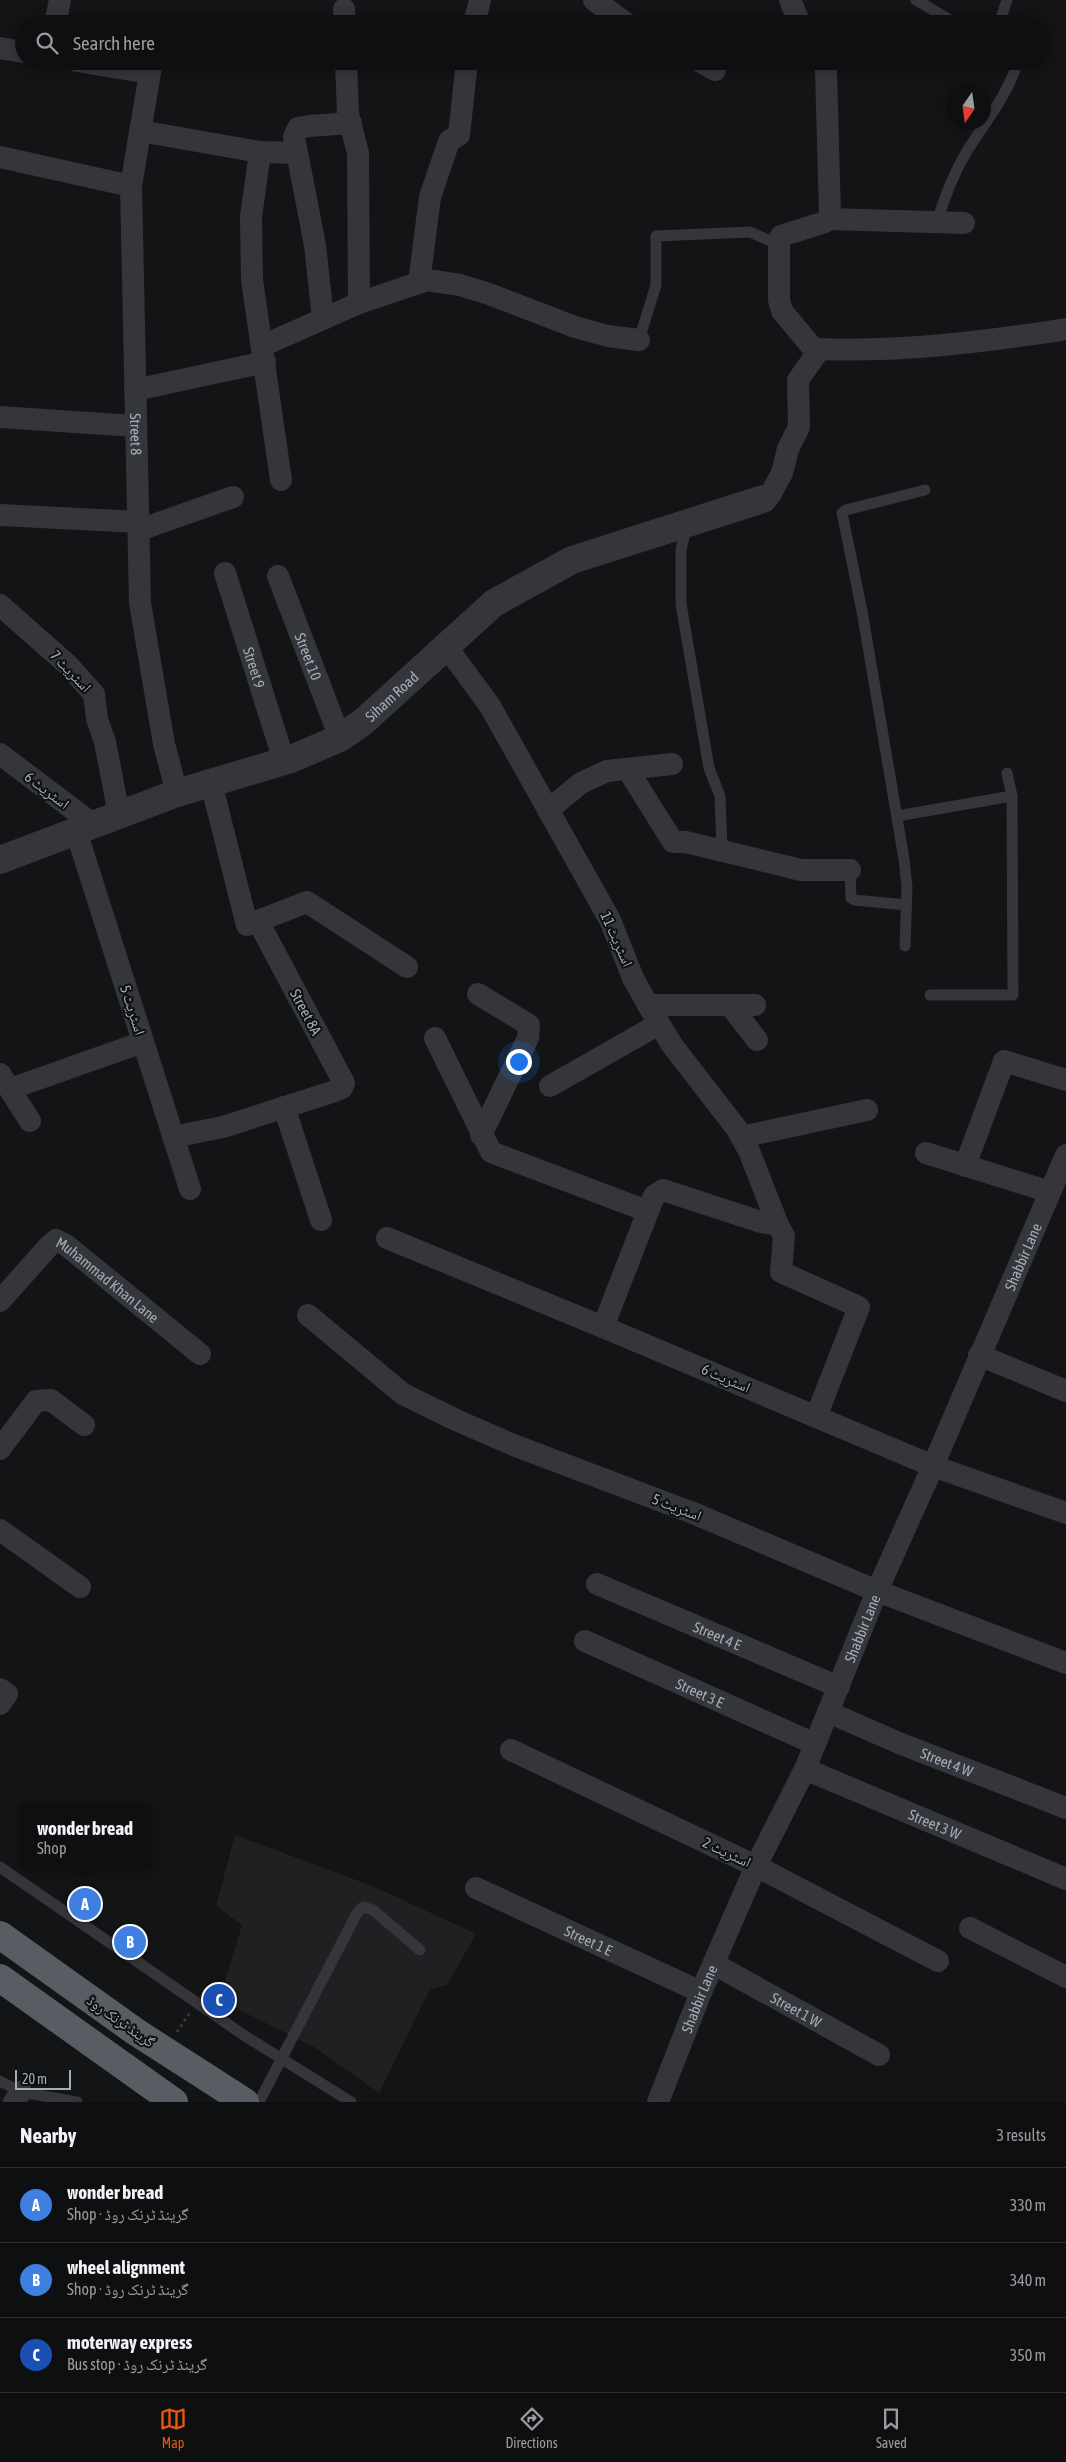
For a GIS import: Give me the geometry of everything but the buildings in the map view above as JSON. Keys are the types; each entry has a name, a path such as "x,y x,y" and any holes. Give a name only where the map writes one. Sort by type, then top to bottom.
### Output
{"highway":[{"name":"گرینڈ ٹرنک روڈ","path":"0,1935 136,2032 245,2102"},
{"path":"0,1978 174,2102"}],"street":[{"path":"57,15 60,0"},
{"path":"476,15 480,0"},
{"path":"594,0 615,15"},
{"path":"790,0 796,15"},
{"path":"0,48 15,50"},
{"name":"Street 8","path":"150,70 131,186 134,426 139,526 140,604 164,744 177,793"},
{"path":"346,70 348,114 358,153 359,303"},
{"path":"419,283 430,197 449,141 459,135 466,70"},
{"path":"817,353 782,311 779,300 779,240 781,236 825,222 830,216 826,70"},
{"path":"323,320 315,246 294,137 298,128 351,123"},
{"path":"140,131 260,152 297,153"},
{"path":"260,152 251,217 252,280 280,480"},
{"path":"0,157 131,186"},
{"path":"828,219 964,222"},
{"path":"135,390 263,354 323,320 359,303 427,280 460,285 575,327 608,336 639,340"},
{"path":"763,499 770,494 782,473 788,449 799,427 798,380 820,349 873,351 1008,338 1066,329"},
{"path":"0,417 134,426"},
{"path":"0,515 139,526 233,496"},
{"name":"Siham Road","path":"0,860 177,793 284,761 340,738 363,722 494,603 572,560 763,499"},
{"name":"Street 9","path":"225,574 284,761"},
{"name":"Street 10","path":"278,576 340,738"},
{"name":"اسٹریٹ 7","path":"0,605 68,665 94,694 97,719 105,742 119,815"},
{"name":"اسٹریٹ 11","path":"446,646 490,706 610,920 633,978 653,1015 741,1137 749,1151 774,1224 784,1236 781,1272 858,1307 816,1417"},
{"name":"اسٹریٹ 6","path":"0,754 85,828"},
{"path":"548,810 581,783 607,770 628,770 672,764"},
{"path":"628,770 673,842 686,842 801,870 850,870"},
{"path":"211,783 247,925 307,902 407,967"},
{"name":"اسٹریٹ 5","path":"85,828 144,1042 190,1189"},
{"name":"Street 8A","path":"173,1137 223,1127 335,1091 342,1088 344,1083 258,921"},
{"path":"478,994 529,1025 528,1038 481,1135"},
{"path":"730,1005 757,1040"},
{"path":"550,1086 653,1015 730,1005 755,1005"},
{"path":"435,1038 491,1152 647,1211"},
{"path":"30,1121 5,1082 144,1042"},
{"path":"965,1166 1004,1061 1066,1080"},
{"path":"284,1107 321,1220"},
{"path":"741,1137 867,1110"},
{"path":"926,1153 1050,1192"},
{"name":"Shabbir Lane","path":"658,2102 702,1992 756,1866 805,1769 877,1591 933,1466 1066,1155"},
{"path":"603,1327 647,1211 654,1196 663,1190 774,1224"},
{"name":"اسٹریٹ 6","path":"387,1238 933,1466 1066,1513"},
{"name":"Muhammad Khan Lane","path":"0,1301 48,1246 56,1240 66,1245 200,1354"},
{"name":"اسٹریٹ 5","path":"308,1315 403,1394 456,1420 511,1444 694,1513 877,1591 1066,1663"},
{"path":"980,1355 1066,1391"},
{"path":"0,1449 36,1401 51,1400 84,1425"},
{"path":"0,1530 80,1587"},
{"name":"Street 4 E","path":"597,1584 839,1686"},
{"name":"Street 3 E","path":"585,1641 815,1744"},
{"path":"0,1689 7,1694 0,1704"},
{"name":"Street 4 W","path":"828,1712 898,1742 1066,1808"},
{"name":"اسٹریٹ 2","path":"511,1750 756,1866 938,1961"},
{"name":"Street 3 W","path":"805,1769 1066,1879"},
{"name":"Street 1 E","path":"476,1888 702,1992"},
{"path":"970,1928 1066,1977"},
{"name":"Street 1 W","path":"714,1964 879,2055"}],"lane":[{"path":"916,0 942,15"},
{"path":"1002,15 1007,0"},
{"path":"937,222 942,204 966,153 1007,88 1014,70"},
{"path":"639,340 656,285 656,236 750,232 768,240 779,240"},
{"path":"905,946 907,905 904,859 862,611 842,513 846,510 925,490"},
{"path":"687,522 681,550 681,604 709,768 720,796 722,850"},
{"path":"930,995 1013,995 1012,796 1007,773"},
{"path":"897,816 1012,796"},
{"path":"850,870 851,898 854,900 907,905"},
{"path":"0,1867 282,2059 351,2102"},
{"path":"259,2102 357,1913 364,1907 373,1910 420,1950"},
{"path":"0,2081 17,2097 76,2102"}],"shaded area":[{"path":"235,1835 375,1887 476,1934 447,1985 430,1989 379,2093 314,2047 219,2000 242,1925 216,1906"}],"place":[{"name":"wonder bread","path":"85,1904"},
{"name":"wheel alignment","path":"130,1942"},
{"name":"moterway express","path":"219,2000"}]}
